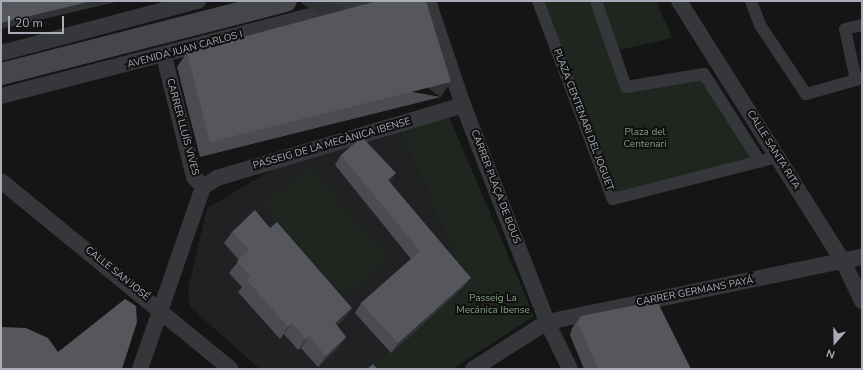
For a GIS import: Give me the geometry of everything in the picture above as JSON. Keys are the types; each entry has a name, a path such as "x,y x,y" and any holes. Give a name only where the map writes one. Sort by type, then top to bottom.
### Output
{"main road":[{"name":"AVENIDA JUAN CARLOS I","path":"1,74 209,11 286,1"}],"street":[{"path":"1,53 198,1"},
{"name":"AVENIDA JUAN CARLOS I","path":"1,96 164,56 369,1"},
{"name":"CARRER PLAÇA DE BOUS","path":"428,1 463,105 547,322 570,369"},
{"name":"PLAZA CENTENARI DEL JOGUET","path":"538,1 613,199 760,162"},
{"path":"596,1 626,87 704,74 760,162 777,157"},
{"path":"751,1 760,24 806,94 856,80 845,29 862,25"},
{"name":"CALLE SANTA RITA","path":"683,4 844,263 862,301"},
{"name":"CARRER LLUÍS VIVES","path":"140,369 203,187 194,177 164,56"},
{"name":"PASSEIG DE LA MECÀNICA IBENSE","path":"203,187 217,178 463,105"},
{"name":"CALLE SAN JOSÉ","path":"1,181 161,310 231,369"},
{"name":"CARRER GERMANS PAYÁ","path":"547,322 844,263 862,257"},
{"path":"473,369 547,322"}],"shaded area":[{"path":"401,131 467,286 369,369 260,369 190,307 188,289 207,208 281,165"}],"green space":[{"name":"Plaza del Centenari","path":"538,1 592,1 625,92 702,77 754,164 612,195"},
{"path":"599,1 656,1 672,38 614,51"},
{"name":"Passeig La Mecánica Ibense","path":"449,117 534,316 452,369 369,369 467,286 401,131"},
{"path":"307,166 389,257 345,296 263,205"}],"building":[{"path":"1,1 93,1 1,23"},
{"path":"377,1 426,1 451,82 210,142 187,52"},
{"path":"362,137 396,173 388,180 471,278 398,343 361,303 420,251 341,155"},
{"path":"255,210 270,228 277,222 352,308 335,323 346,337 326,356 309,336 306,339 292,323 288,327 247,280 250,276 237,261 249,250 232,232"},
{"path":"125,299 136,306 137,322 122,369 1,369 1,327 26,328 48,338 58,352"},
{"path":"657,301 691,369 598,369 578,323 581,316"},
{"path":"373,364 377,369 367,369"}]}
